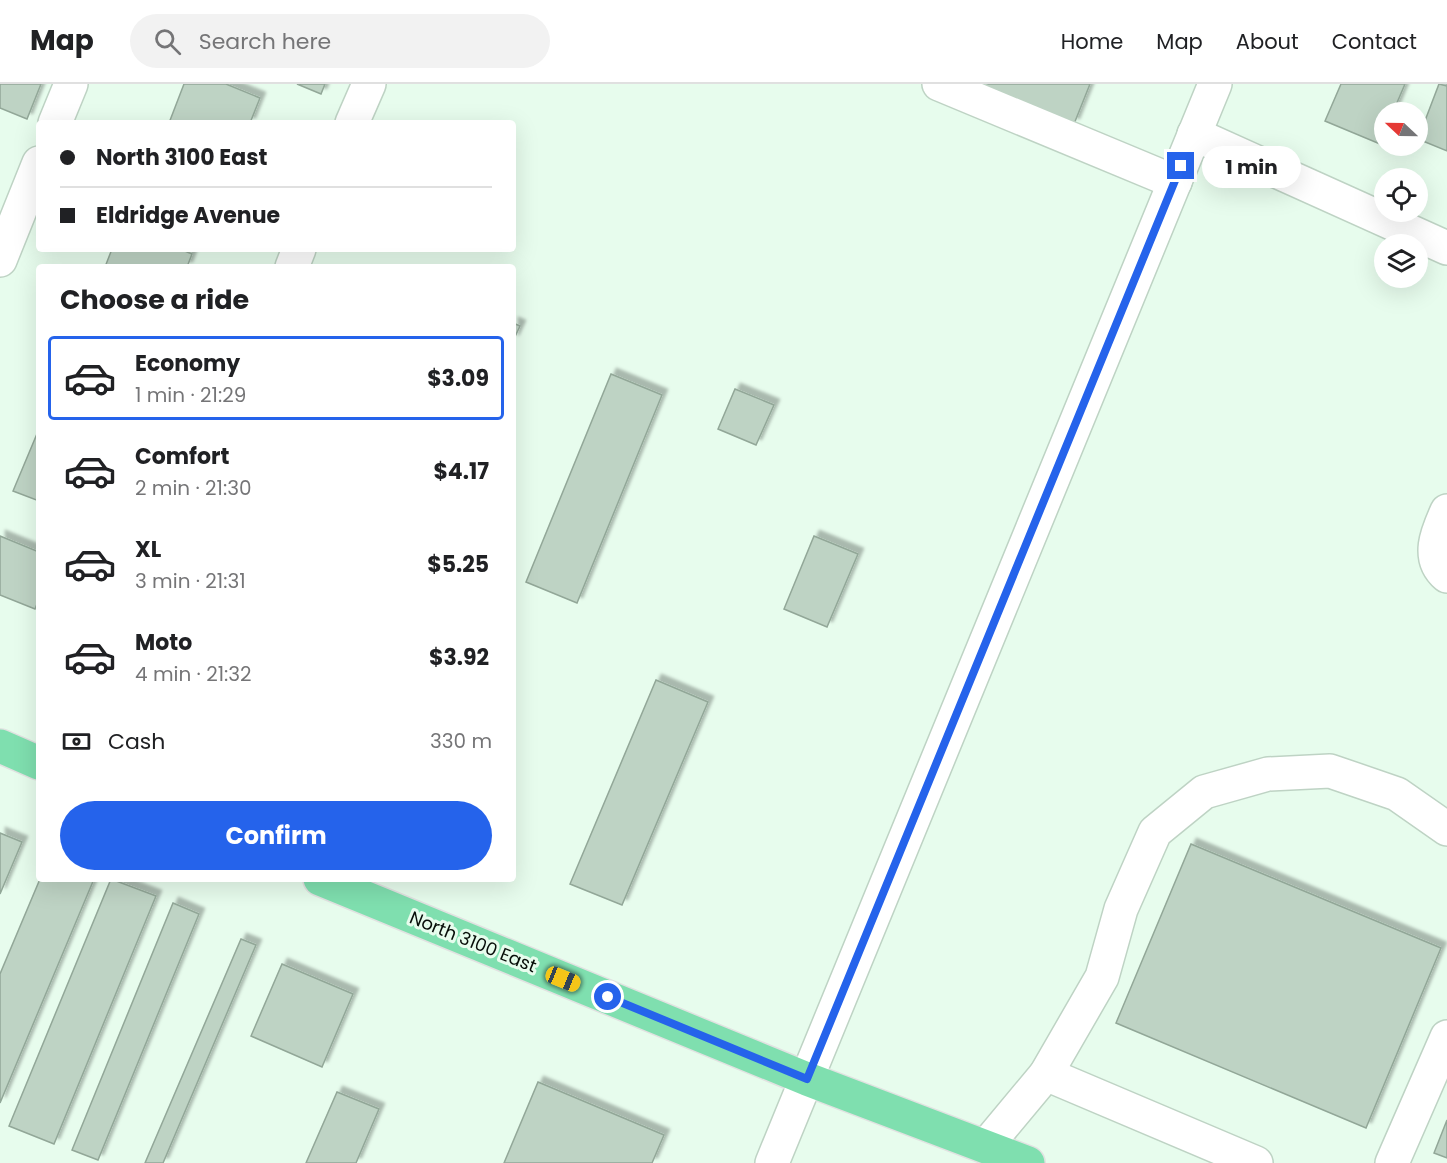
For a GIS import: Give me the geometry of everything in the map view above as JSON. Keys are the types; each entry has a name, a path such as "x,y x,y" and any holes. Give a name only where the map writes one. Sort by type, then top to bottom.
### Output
{"main road":[{"path":"0,746 36,762"},
{"name":"North 3100 East","path":"327,882 807,1079 1028,1163"}],"street":[{"path":"56,120 71,84"},
{"path":"353,120 369,84"},
{"path":"939,84 1174,182"},
{"path":"772,1163 1215,84"},
{"path":"1194,134 1447,248"},
{"path":"0,260 36,170"},
{"path":"1447,511 1434,549 1439,569 1447,576"},
{"path":"986,1146 1046,1074 1102,977 1121,909 1155,832 1203,792 1268,774 1330,771 1396,794 1447,829"},
{"path":"1392,1163 1447,1037"},
{"path":"1046,1074 1256,1163"}],"building":[{"path":"0,84 41,84 27,119 0,108"},
{"path":"184,84 226,84 260,98 251,120 170,120"},
{"path":"297,84 325,84 321,94"},
{"path":"978,84 1090,84 1074,124"},
{"path":"1341,84 1405,84 1397,102 1374,102 1374,141 1325,121"},
{"path":"1439,84 1447,86 1447,151 1428,143 1428,113"},
{"path":"111,252 187,252 192,254 188,264 106,264"},
{"path":"611,374 662,395 577,603 526,582"},
{"path":"735,389 774,405 756,445 718,429"},
{"path":"36,436 36,500 13,491"},
{"path":"0,536 36,551 36,606 35,609 0,595"},
{"path":"814,536 858,554 827,627 784,609"},
{"path":"656,680 708,702 622,905 570,884"},
{"path":"0,833 22,842 0,894"},
{"path":"1191,844 1441,948 1366,1128 1116,1023"},
{"path":"39,882 93,882 0,1103 0,974"},
{"path":"110,882 119,882 156,896 54,1144 9,1126"},
{"path":"173,903 199,914 98,1160 72,1150"},
{"path":"241,939 256,945 163,1163 145,1163"},
{"path":"282,964 353,994 322,1067 251,1036"},
{"path":"538,1082 664,1135 652,1163 504,1163"},
{"path":"337,1092 379,1109 356,1163 306,1163"},
{"path":"1447,1120 1447,1158 1434,1153"}],"route":[{"path":"608,997 807,1079 1181,166"}]}
